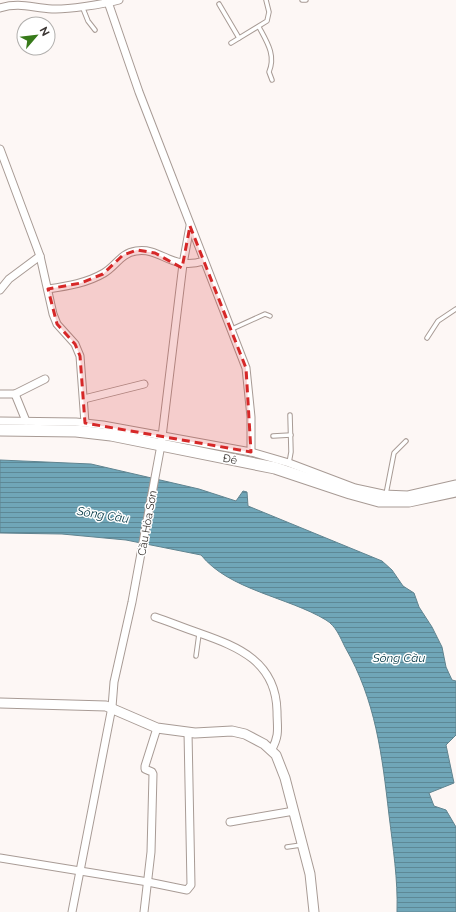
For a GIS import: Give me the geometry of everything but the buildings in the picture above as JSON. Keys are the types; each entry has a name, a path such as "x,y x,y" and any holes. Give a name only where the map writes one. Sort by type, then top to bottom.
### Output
{"main road":[{"name":"Đê","path":"0,430 94,433 161,440 275,468 379,501 409,502 456,491"}],"street":[{"path":"0,8 12,4 53,9 119,0"},
{"path":"103,1 246,368 251,417 251,452"},
{"path":"0,149 40,256 52,314 57,324 75,344 80,356 85,423"},
{"name":"Cầu Hòa Sơn","path":"71,912 112,707 114,682 132,602 161,440 183,264 190,226"},
{"path":"48,289 81,283 103,274 123,255 137,250 155,253 174,262 183,264 192,265 204,261"},
{"path":"0,290 10,279 40,256"},
{"path":"0,394 15,394 45,379"},
{"path":"84,399 144,384"},
{"path":"15,394 26,421"},
{"path":"0,420 85,423 161,440 251,452 289,462 355,488 386,494 408,495 456,484"},
{"path":"155,617 232,645 251,656 262,667 277,700 278,738 272,749"},
{"path":"0,703 112,707 157,728 188,732 232,731 246,734 272,749 281,766 294,811 310,874 314,912"},
{"path":"144,912 150,852 153,774 145,769 157,728"},
{"path":"0,858 148,882 187,890 191,885 188,732"},
{"path":"230,822 294,811"}],"lane":[{"path":"231,43 267,21 269,17 266,0"},
{"path":"219,4 239,38"},
{"path":"82,5 87,18 95,30"},
{"path":"259,27 268,44 273,58 268,72 272,80"},
{"path":"427,338 438,321 456,309"},
{"path":"232,329 265,314 270,316"},
{"path":"289,462 291,435 290,415"},
{"path":"273,436 291,435"},
{"path":"386,494 394,453 406,442"},
{"path":"196,656 199,634"},
{"path":"287,847 302,844"}],"highlighted area":[{"path":"190,226 246,368 251,452 85,423 80,356 75,344 57,324 48,289 81,283 103,274 123,255 137,250 155,253 182,268"}],"water":[{"name":"Sông Cầu","path":"0,460 91,464 199,489 236,501 243,491 247,492 248,506 382,561 392,570 403,586 414,593 419,607 432,627 442,647 446,667 452,680 456,681 456,735 446,745 454,783 429,793 434,806 446,810 456,827 456,912 397,912 394,851 384,771 376,729 371,708 356,667 335,629 329,622 311,612 243,585 227,577 213,567 201,555 126,540 62,534 0,533"}]}
